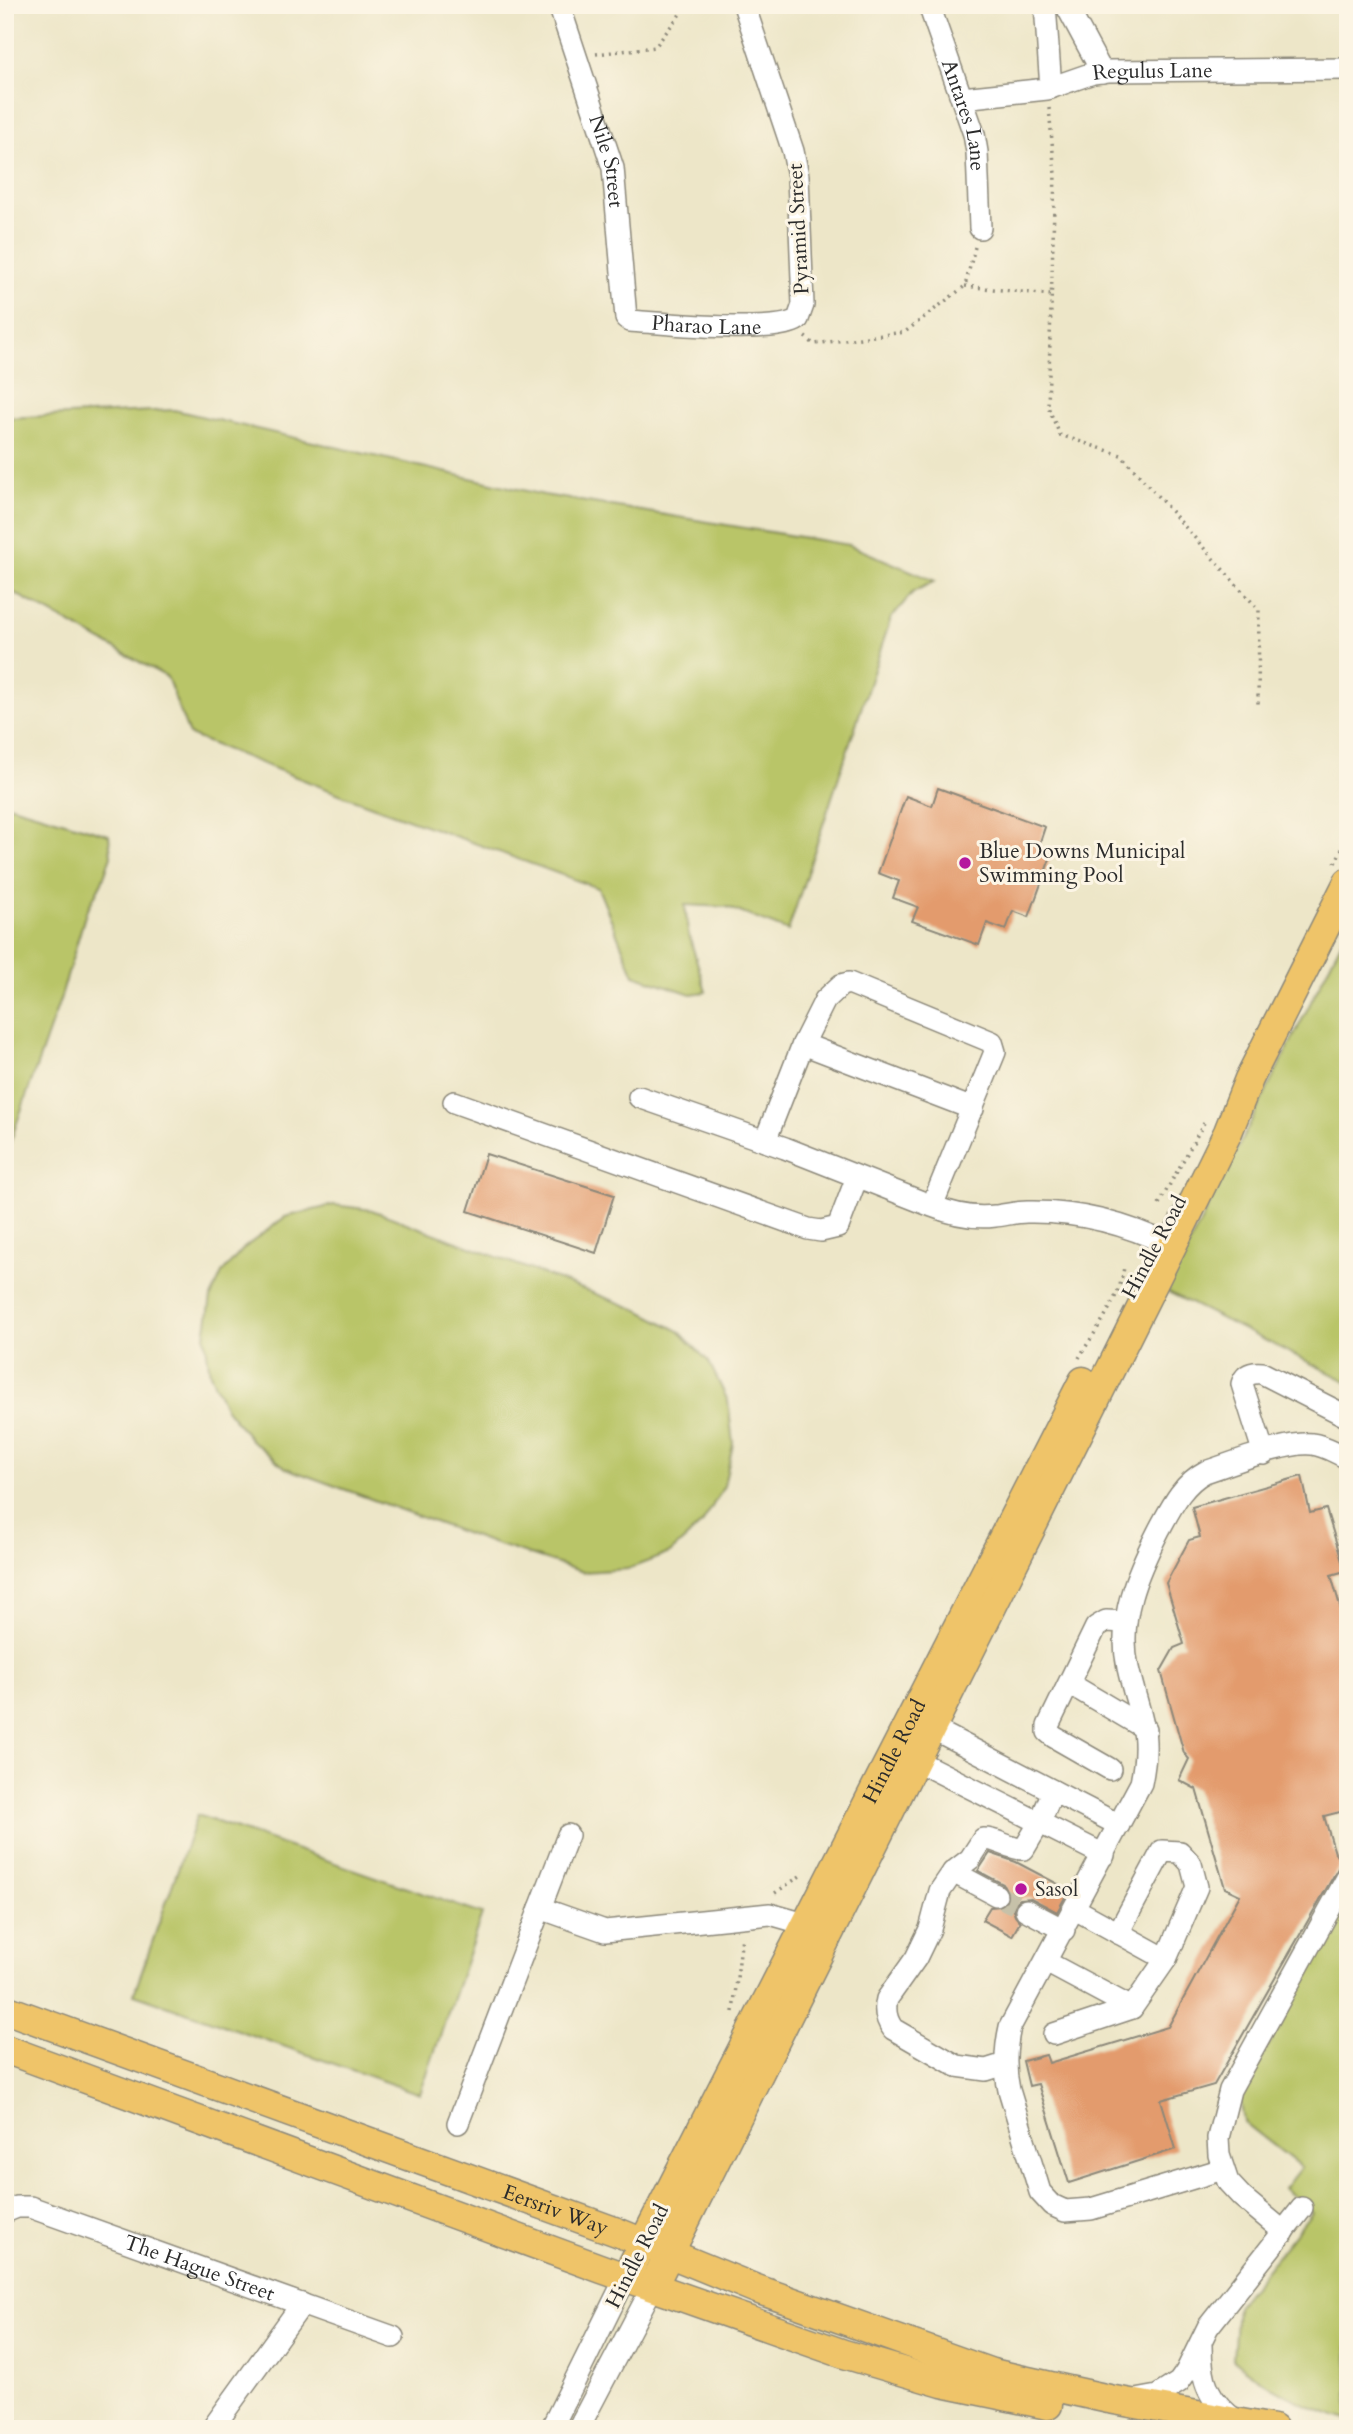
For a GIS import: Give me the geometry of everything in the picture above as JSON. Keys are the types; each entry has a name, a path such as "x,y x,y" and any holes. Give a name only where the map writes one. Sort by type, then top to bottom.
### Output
{"main road":[{"name":"Hindle Road","path":"626,2277 657,2247 1165,1243 1227,1132 1249,1079 1348,882"},
{"name":"Hindle Road","path":"653,2286 657,2247 805,1924 904,1755"},
{"name":"Eersriv Way","path":"5,2009 657,2247 754,2288 992,2373 1126,2402 1274,2429"},
{"name":"Eersriv Way","path":"5,2049 626,2277 844,2354 942,2383 1054,2407 1178,2429"}],"street":[{"name":"Nile Street","path":"559,5 612,168 624,314 629,321"},
{"name":"Pyramid Street","path":"744,5 796,164 803,305 798,319 787,325"},
{"name":"Antares Lane","path":"929,5 962,98 977,152 980,228"},
{"path":"1045,5 1049,88"},
{"path":"1066,5 1102,72"},
{"name":"Regulus Lane","path":"962,98 1049,88 1102,72 1348,69"},
{"name":"Pharao Lane","path":"629,321 761,327 787,325"},
{"path":"765,1141 803,1044 825,1000 841,985 849,983 988,1038 992,1042 995,1052 932,1206"},
{"path":"803,1044 973,1109"},
{"path":"639,1097 765,1141 950,1213 982,1217 1024,1212 1059,1212 1104,1220 1165,1243"},
{"path":"454,1102 808,1229 821,1231 838,1227 857,1177"},
{"path":"1264,1454 1242,1384 1250,1373 1262,1373 1348,1416"},
{"path":"1223,2169 1091,2209 1065,2211 1052,2205 1040,2192 1009,2090 1005,2048 1010,2027 1141,1783 1147,1755 1146,1729 1128,1668 1126,1622 1131,1593 1140,1567 1171,1509 1193,1478 1264,1454 1309,1443 1348,1458"},
{"path":"1110,1769 1063,1744 1048,1732 1048,1726 1099,1624 1106,1621 1126,1622"},
{"path":"1070,1684 1146,1729"},
{"path":"921,1722 1119,1825"},
{"path":"904,1755 1104,1855"},
{"path":"1005,2064 986,2070 957,2066 893,2029 885,2013 887,1999 921,1949 930,1929 940,1891 953,1872 970,1858 983,1839 989,1838 1024,1849 1040,1822 1053,1791"},
{"path":"458,2123 568,1835"},
{"path":"1054,2034 1132,2008 1166,1959 1197,1887 1191,1864 1180,1852 1162,1851 1118,1933"},
{"path":"953,1872 996,1895"},
{"path":"1284,2232 1228,2182 1218,2138 1230,2090 1348,1876"},
{"path":"540,1908 605,1931 770,1914 805,1924"},
{"path":"1075,1909 1166,1959"},
{"path":"1026,1910 1064,1930"},
{"path":"1046,1962 1132,2008"},
{"name":"The Hague Street","path":"5,2211 30,2207 393,2337"},
{"path":"1126,2402 1157,2396 1170,2390 1186,2372 1208,2327 1302,2208"},
{"name":"Hindle Road","path":"551,2429 626,2277"},
{"name":"Hindle Road","path":"578,2429 653,2286"},
{"path":"212,2429 302,2304"},
{"path":"1201,2343 1201,2367 1210,2395 1225,2413 1239,2423"}],"path":[{"path":"576,56 655,47 687,5"},
{"path":"1049,88 1055,173 1048,407 1060,435 1121,455 1259,610 1258,704"},
{"path":"787,325 814,344 905,332 965,286 980,228"},
{"path":"965,286 1051,295"}],"green space":[{"path":"174,410 544,495 849,545 935,581 913,592 891,618 788,931 727,907 685,905 688,932 706,992 691,994 634,975 598,888 347,797 189,735 167,677 5,588 5,418"},
{"path":"5,804 109,835 111,856 102,882 86,912 62,994 5,1157"},
{"path":"1348,928 1348,1382 1166,1291"},
{"path":"334,1205 372,1210 641,1311 679,1331 709,1362 728,1401 733,1444 724,1486 702,1524 670,1553 628,1569 583,1572 489,1542 286,1468 251,1440 226,1409 210,1374 205,1337 211,1297 222,1273 244,1248 285,1217"},
{"path":"197,1815 482,1914 420,2094 134,1994"},
{"path":"1348,1899 1348,2420 1288,2396 1233,2360 1237,2306 1312,2212 1284,2189 1301,2167 1244,2122 1240,2098"}],"building":[{"name":"Blue Downs Municipal Swimming Pool","path":"938,788 1045,827 1038,848 1052,853 1029,917 1013,911 1006,930 987,923 979,945 912,921 918,907 893,898 899,881 878,873 906,796 932,806"},
{"path":"486,1154 614,1195 596,1253 468,1211"},
{"path":"1302,1476 1310,1513 1326,1509 1345,1571 1331,1575 1348,1634 1348,1810 1324,1816 1335,1853 1341,1863 1214,2085 1161,2100 1176,2149 1069,2183 1038,2084 1029,2086 1023,2061 1046,2055 1049,2063 1168,2027 1240,1895 1225,1888 1196,1789 1179,1780 1189,1759 1184,1753 1161,1671 1174,1648 1184,1644 1166,1583 1189,1540 1200,1537 1192,1507"},
{"path":"990,1853 1016,1862 1069,1890 1057,1912 1031,1898 1020,1899 1013,1910 1020,1922 1012,1936 982,1920 990,1907 1002,1906 1009,1895 1003,1884 978,1871"}],"tunnel":[{"path":"996,1895 1026,1910"}],"place":[{"name":"Blue Downs Municipal Swimming Pool","path":"965,863"},
{"name":"Sasol","path":"1021,1889"}]}
